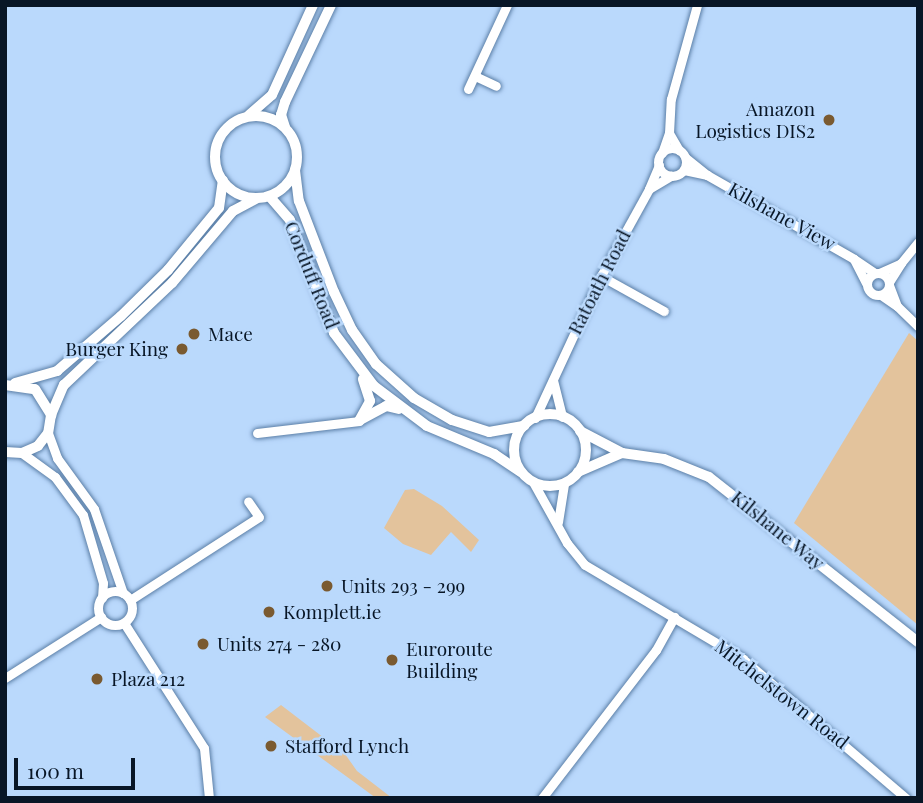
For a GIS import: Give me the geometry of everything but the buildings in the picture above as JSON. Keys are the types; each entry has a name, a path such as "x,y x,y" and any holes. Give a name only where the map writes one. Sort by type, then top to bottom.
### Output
{"street":[{"path":"256,199 228,191 214,156 220,136 272,95 313,5"},
{"path":"6,454 22,453 38,446 48,433 51,415 64,384 172,283 233,211 256,199 271,197 287,186 295,170 296,147 285,129 281,115 331,5"},
{"path":"468,89 507,5"},
{"path":"682,153 662,153 669,133 671,99 697,5"},
{"path":"475,76 496,86"},
{"path":"247,117 272,117 285,129"},
{"path":"649,189 684,170 682,153 669,133"},
{"name":"Ratoath Road","path":"535,418 601,276 649,189 662,153"},
{"name":"Kilshane View","path":"682,153 707,175 854,259 889,283"},
{"path":"659,165 671,176"},
{"name":"Corduff Road","path":"295,170 299,201 342,312 376,364 414,398 452,420 489,432 524,426"},
{"name":"Kilshane View","path":"684,170 707,175"},
{"path":"10,384 57,371 121,316 169,270 219,208 223,180"},
{"name":"Corduff Road","path":"271,197 290,220 319,300 355,364 402,411 494,454 521,472"},
{"path":"881,295 918,242"},
{"name":"Kilshane View","path":"854,259 866,283"},
{"path":"901,263 877,273 866,283 870,293 881,295 918,326"},
{"path":"601,276 664,311"},
{"path":"889,283 897,306"},
{"path":"355,364 370,390 370,401 359,421"},
{"path":"553,378 562,417 580,431 586,450 578,472"},
{"path":"10,384 43,396 51,415"},
{"path":"257,433 359,421 386,406 402,411"},
{"path":"562,417 535,418 524,426 514,452 521,472 533,482 564,483 578,472 622,453"},
{"name":"Kilshane Way","path":"580,431 622,453 664,458 709,477 918,642"},
{"path":"48,433 57,458 94,509 127,597 131,615 124,623 109,624 101,617"},
{"path":"22,453 55,477 83,515 103,583 101,617"},
{"name":"Mitchelstown Road","path":"533,482 574,552 595,573 743,659 794,699 906,798"},
{"path":"558,522 564,483"},
{"path":"102,597 112,592 127,597 259,517 248,501"},
{"path":"5,678 101,617"},
{"path":"542,798 656,650 674,617"},
{"path":"124,623 204,748 209,798"}],"shaded area":[{"path":"909,333 918,341 918,625 794,523"},
{"path":"414,489 442,506 479,540 471,552 451,532 431,555 403,544 384,528 405,490"},
{"path":"281,705 345,754 357,771 392,798 376,798 265,717"}],"place":[{"name":"Amazon Logistics DIS2","path":"829,120"},
{"name":"Mace","path":"194,334"},
{"name":"Burger King","path":"182,349"},
{"name":"Units 293 - 299","path":"327,586"},
{"name":"Komplett.ie","path":"269,612"},
{"name":"Units 274 - 280","path":"203,644"},
{"name":"Euroroute Building","path":"392,660"},
{"name":"Plaza 212","path":"97,679"},
{"name":"Stafford Lynch","path":"271,746"}]}
